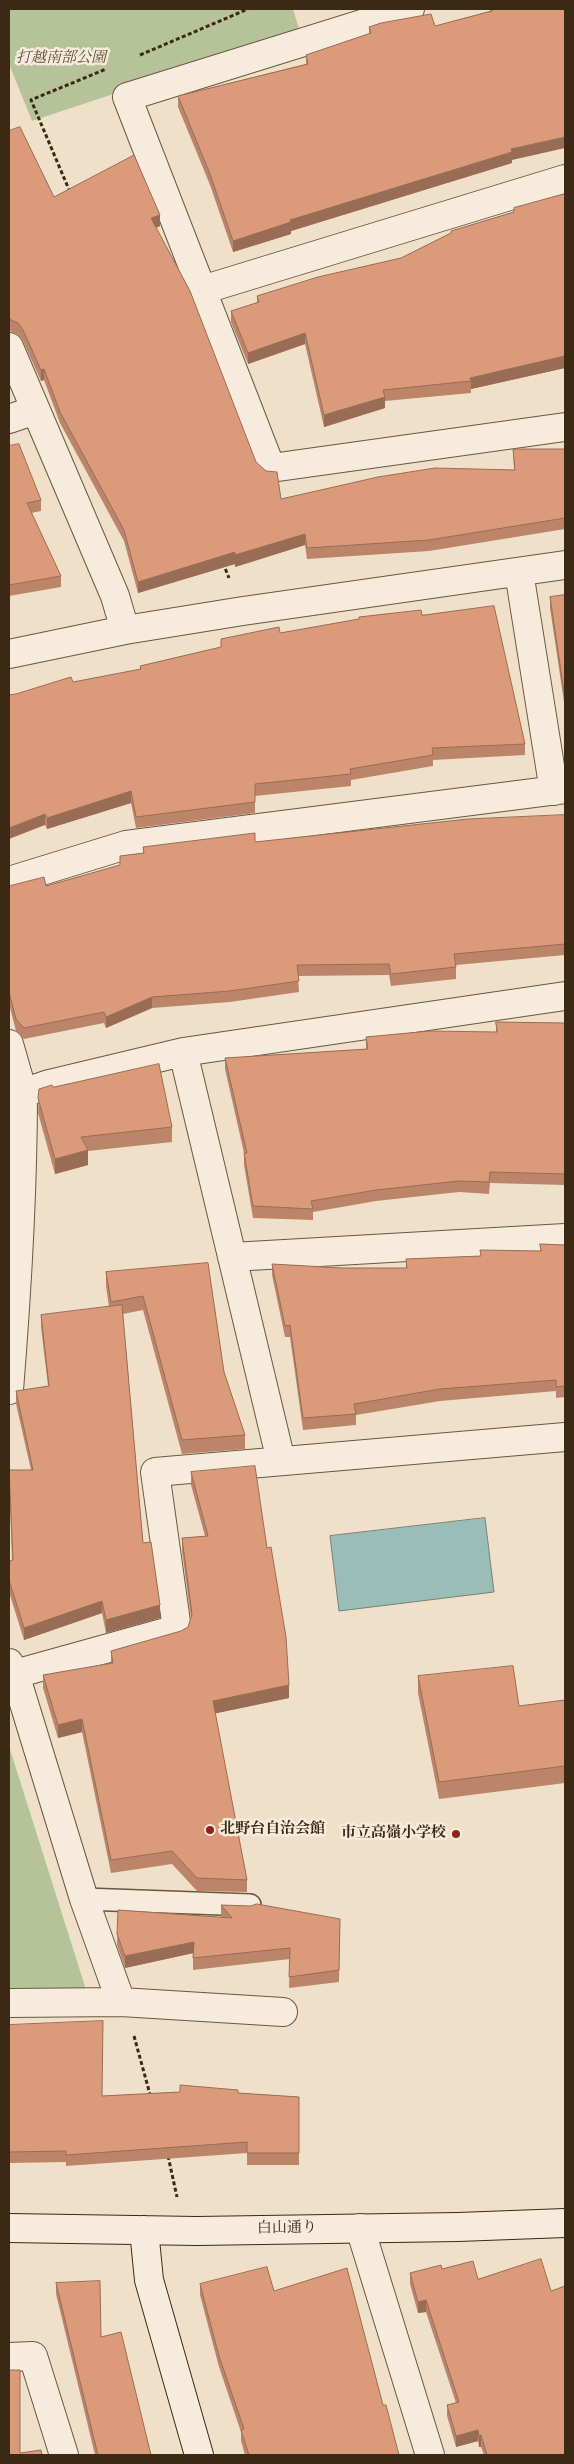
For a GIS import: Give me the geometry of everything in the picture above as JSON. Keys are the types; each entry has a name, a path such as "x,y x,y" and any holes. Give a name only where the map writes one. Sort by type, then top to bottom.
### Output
{"street":[{"path":"410,9 127,97 271,468 565,427"},
{"path":"202,290 565,179"},
{"path":"9,347 115,596 125,630"},
{"path":"9,419 35,410"},
{"path":"9,654 125,630 243,611 565,565"},
{"path":"9,882 126,846 559,790 519,572"},
{"path":"23,1093 49,1084 183,1052 565,996"},
{"path":"9,1044 23,1093 23,1178 19,1270 9,1390"},
{"path":"183,1052 281,1460"},
{"path":"232,1257 565,1238"},
{"path":"121,2002 84,1899 12,1669 177,1629 156,1472 565,1437"},
{"path":"9,2003 121,2002 283,2012"},
{"name":"白山通り","path":"9,2228 197,2231 458,2227 565,2222"},
{"path":"360,2228 430,2455"},
{"path":"144,2230 149,2280 199,2455"},
{"path":"9,2357 33,2356 64,2455"}],"lane":[{"path":"84,1899 250,1905"}],"path":[{"path":"131,59 248,9"},
{"path":"73,200 31,100 113,66"},
{"path":"220,556 243,611"},
{"path":"133,2033 152,2099"},
{"path":"168,2155 178,2198"}],"green space":[{"name":"打越南部公園","path":"9,9 293,9 300,32 32,121 9,64"},
{"path":"9,1746 88,1996 9,1993"}],"water":[{"path":"485,1518 494,1592 339,1611 330,1536"}],"building":[{"path":"492,9 565,9 565,137 511,149 512,152 290,220 291,222 233,241 210,174 178,96 308,64 306,55 371,33 369,27 381,23 431,14 435,26 492,11"},
{"path":"20,127 54,197 134,155 160,215 151,218 190,291 256,462 266,471 277,472 281,499 378,477 435,468 515,470 513,449 565,449 565,518 429,540 307,548 305,534 235,555 235,552 138,582 124,530 60,412 44,369 41,370 23,330 18,323 9,317 9,131"},
{"path":"565,194 565,356 470,378 471,381 383,390 385,397 324,415 305,333 248,353 231,311 259,302 257,296 318,277 401,258 451,233 451,231 514,212 514,208"},
{"path":"19,444 41,500 27,503 61,576 9,585 9,446"},
{"path":"565,595 565,698 550,597"},
{"path":"494,606 525,744 432,748 433,755 350,769 351,774 255,784 255,802 136,817 131,791 47,818 45,814 9,828 9,695 71,677 73,682 141,669 140,666 221,647 221,639 279,627 280,633 359,619 359,617 421,610 422,615"},
{"path":"565,815 565,944 454,954 456,967 391,974 389,964 297,965 299,981 230,991 152,997 106,1017 104,1012 24,1028 16,1019 9,992 9,886 44,877 46,886 120,865 120,856 144,853 143,847 255,833 255,842 468,819"},
{"path":"496,1022 565,1023 565,1174 490,1172 489,1182 459,1181 376,1190 311,1201 313,1209 253,1206 244,1153 247,1153 225,1058 368,1049 366,1037 430,1031 497,1032"},
{"path":"159,1064 172,1127 81,1137 88,1150 55,1159 38,1098 39,1089"},
{"path":"540,1244 565,1245 565,1386 556,1387 556,1380 440,1389 354,1404 356,1414 303,1418 290,1325 285,1326 272,1264 342,1268 407,1268 406,1259 481,1256 480,1250 541,1251"},
{"path":"208,1263 224,1372 245,1435 182,1440 143,1296 111,1302 106,1272"},
{"path":"122,1305 143,1543 151,1542 160,1605 106,1620 102,1601 24,1628 9,1580 9,1561 13,1560 9,1470 33,1470 16,1391 49,1386 41,1315"},
{"path":"255,1466 267,1548 271,1547 286,1637 289,1685 213,1701 247,1880 197,1878 172,1851 111,1860 82,1719 58,1725 43,1675 113,1663 111,1651 181,1631 188,1627 192,1614 182,1538 208,1536 191,1472"},
{"path":"513,1666 519,1706 565,1700 565,1766 439,1782 418,1676"},
{"path":"257,1904 340,1919 339,1970 289,1977 290,1948 193,1958 194,1942 125,1956 117,1934 118,1910 232,1918 221,1905 250,1906"},
{"path":"103,2021 102,2096 180,2092 180,2085 238,2090 238,2093 299,2097 299,2153 247,2153 247,2142 66,2155 66,2151 9,2152 9,2025"},
{"path":"541,2259 551,2291 565,2286 565,2455 487,2455 478,2430 456,2436 447,2405 459,2402 426,2300 418,2302 410,2273 441,2265 442,2269 473,2261 478,2279"},
{"path":"267,2267 274,2291 347,2268 383,2405 386,2405 399,2455 249,2455 241,2430 244,2429 219,2356 200,2284"},
{"path":"100,2281 101,2337 121,2332 151,2455 98,2455 56,2283"},
{"path":"9,2370 20,2370 20,2453 41,2450 42,2455 9,2455"}],"place":[{"name":"北野台自治会館","path":"210,1830"},
{"name":"市立高嶺小学校","path":"456,1834"}]}
